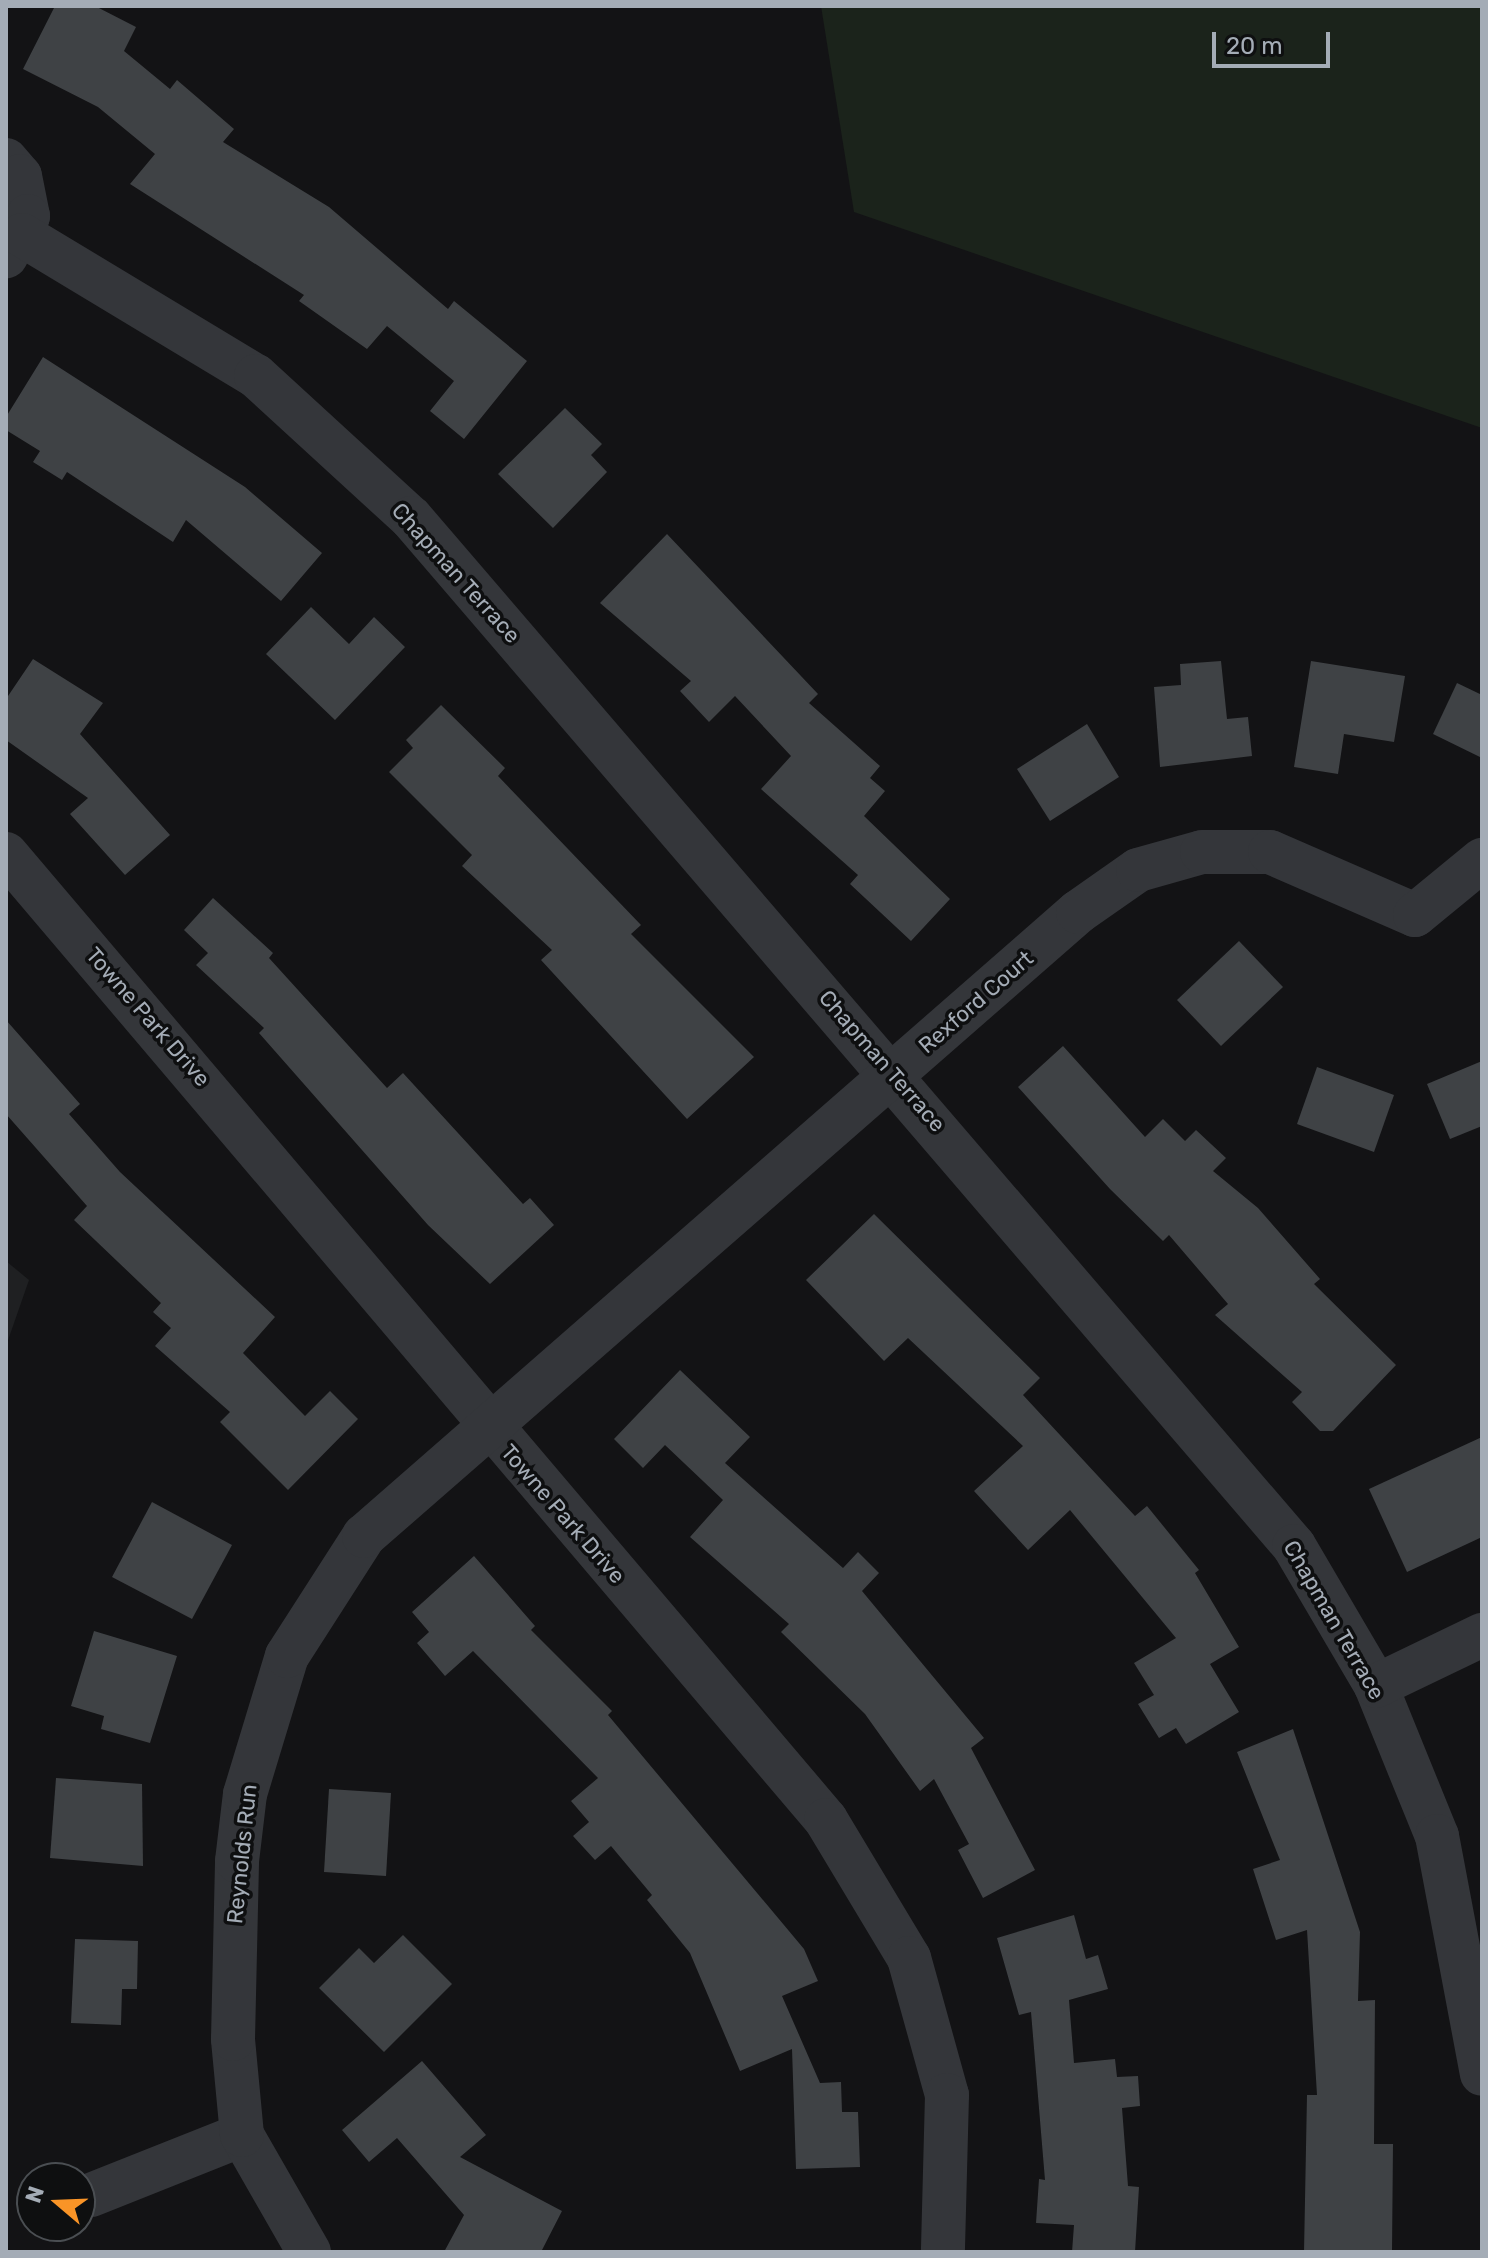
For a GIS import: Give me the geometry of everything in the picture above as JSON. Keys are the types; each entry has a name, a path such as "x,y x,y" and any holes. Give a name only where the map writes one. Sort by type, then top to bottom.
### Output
{"street":[{"name":"Chapman Terrace","path":"6,160 27,195 14,245 256,376 411,518 894,1074 1294,1546 1376,1686 1437,1836 1482,2074"},
{"name":"Rexford Court","path":"490,1428 1078,912 1138,870 1202,852 1270,852 1415,915 1482,860"},
{"name":"Towne Park Drive","path":"6,854 249,1133 490,1428 826,1820 909,1958 947,2095 943,2252"},
{"name":"Reynolds Run","path":"309,2252 242,2135 233,2039 237,1861 245,1794 287,1656 364,1536 490,1428"},
{"path":"1376,1686 1482,1635"},
{"path":"96,2193 242,2135"}],"shaded area":[{"path":"821,6 1482,6 1482,428 854,212"},
{"path":"6,1261 29,1280 6,1346"}],"building":[{"path":"55,6 95,6 136,27 124,51 170,89 177,80 234,129 223,142 329,207 448,309 454,301 527,361 464,439 430,411 454,381 387,326 367,349 299,301 304,295 130,184 155,154 98,107 23,69"},
{"path":"43,357 245,487 322,553 281,601 186,520 173,542 67,472 62,480 33,462 40,451 6,430 6,417"},
{"path":"565,408 602,444 591,455 607,472 553,528 498,474"},
{"path":"667,534 818,694 809,703 880,766 870,778 885,791 864,816 950,899 911,941 850,884 858,875 761,789 791,756 735,696 709,722 680,691 691,681 600,603"},
{"path":"311,607 349,644 374,617 405,647 335,720 266,654"},
{"path":"33,659 103,703 80,734 170,835 125,875 70,814 88,798 6,740 6,699"},
{"path":"1221,661 1227,719 1248,717 1252,756 1160,767 1154,687 1181,685 1180,664"},
{"path":"1311,661 1405,676 1394,742 1344,734 1338,774 1294,767"},
{"path":"1457,683 1482,695 1482,758 1433,734"},
{"path":"441,705 505,768 498,776 641,925 631,934 754,1057 687,1119 541,960 552,950 462,866 472,855 389,772 413,748 406,740"},
{"path":"1087,724 1119,777 1050,821 1017,769"},
{"path":"213,898 273,953 269,958 387,1088 403,1073 523,1204 530,1198 554,1225 490,1284 428,1225 259,1033 264,1028 196,965 208,953 184,930"},
{"path":"1239,941 1283,987 1221,1046 1177,1000"},
{"path":"6,1020 80,1104 69,1114 120,1172 275,1317 243,1353 305,1416 330,1391 358,1419 288,1490 220,1422 230,1412 155,1346 171,1328 153,1312 161,1303 74,1220 87,1206 6,1114"},
{"path":"1063,1046 1145,1137 1163,1119 1185,1141 1196,1130 1226,1158 1213,1171 1258,1208 1320,1279 1314,1284 1396,1365 1333,1431 1320,1431 1292,1402 1302,1392 1215,1315 1228,1304 1169,1235 1163,1241 1110,1189 1018,1087"},
{"path":"1482,1061 1482,1126 1450,1139 1427,1084"},
{"path":"1317,1067 1394,1095 1374,1152 1297,1124"},
{"path":"874,1214 1040,1378 1023,1395 1135,1516 1147,1506 1199,1570 1195,1573 1239,1647 1210,1664 1239,1712 1186,1744 1176,1728 1159,1738 1138,1704 1154,1695 1134,1663 1176,1638 1070,1510 1028,1550 974,1491 1023,1446 908,1338 884,1361 806,1280"},
{"path":"680,1370 750,1437 725,1463 843,1568 858,1552 879,1573 862,1591 984,1738 971,1748 1035,1870 983,1898 958,1850 969,1844 934,1779 920,1791 865,1714 781,1632 789,1624 690,1537 723,1500 665,1445 643,1468 614,1439"},
{"path":"1482,1437 1482,1537 1407,1572 1369,1489"},
{"path":"152,1502 232,1545 192,1619 112,1577"},
{"path":"474,1556 535,1626 531,1630 612,1711 608,1715 804,1949 818,1981 782,1996 820,2083 841,2082 842,2112 858,2112 860,2167 796,2169 792,2049 740,2071 690,1953 647,1900 652,1895 611,1846 595,1860 573,1836 589,1822 571,1801 598,1778 473,1651 445,1676 417,1643 429,1632 412,1612"},
{"path":"94,1631 177,1656 150,1743 101,1729 104,1716 71,1706"},
{"path":"1293,1729 1360,1932 1358,2001 1375,2000 1374,2144 1393,2144 1392,2252 1304,2252 1307,2095 1317,2095 1307,1930 1276,1940 1253,1869 1280,1860 1237,1752"},
{"path":"56,1778 142,1784 143,1866 50,1858"},
{"path":"329,1789 391,1793 386,1876 324,1872"},
{"path":"1074,1915 1086,1959 1098,1955 1108,1989 1069,2000 1074,2063 1115,2059 1117,2077 1138,2076 1140,2106 1122,2108 1128,2186 1139,2187 1135,2252 1072,2252 1074,2225 1036,2223 1039,2179 1045,2180 1031,2012 1019,2015 997,1938"},
{"path":"403,1935 452,1984 384,2052 319,1988 359,1948 374,1963"},
{"path":"75,1939 138,1941 137,1989 122,1989 121,2025 71,2023"},
{"path":"422,2061 486,2135 460,2157 562,2211 541,2252 444,2252 464,2215 397,2138 369,2162 342,2130"}]}
